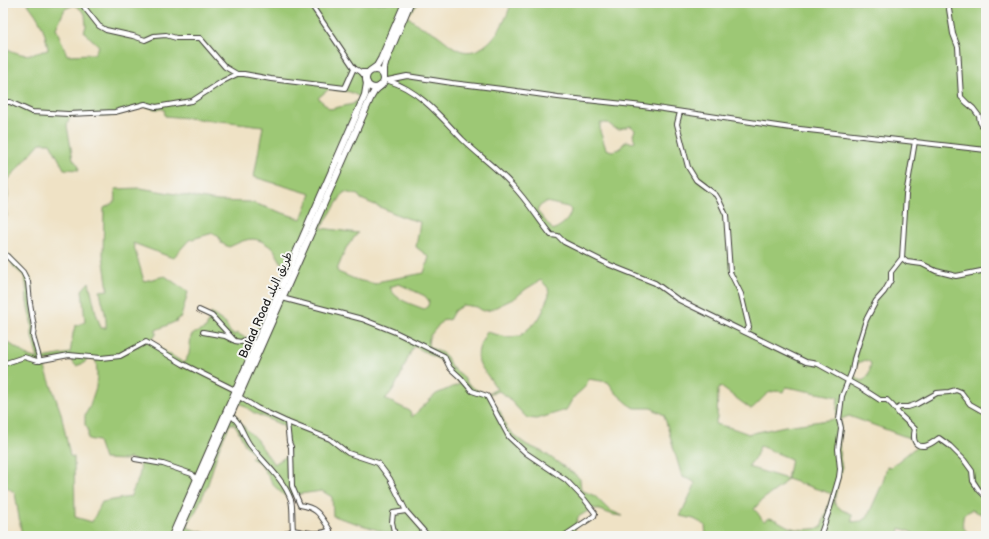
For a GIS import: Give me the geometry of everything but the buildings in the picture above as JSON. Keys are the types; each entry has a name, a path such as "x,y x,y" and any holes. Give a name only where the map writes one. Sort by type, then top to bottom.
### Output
{"highway":[{"name":"Balad Road طريق البلد","path":"177,536 230,415 256,343 365,95 368,76 381,59 405,3"},
{"name":"Balad Road طريق البلد","path":"172,536 196,479 282,298 371,97 384,82 384,68 386,61 410,3"},
{"path":"379,71 383,75 384,82 374,88 368,76 379,71"}],"street":[{"path":"310,3 354,68 368,76"},
{"path":"948,3 953,34 958,47 961,97 976,112 986,132"},
{"path":"84,8 99,26 109,31 127,34 145,40 154,36 166,35 176,38 200,38 225,67 237,74"},
{"path":"3,102 10,102 32,112 68,114 115,112 145,104 156,108 192,101 223,81 237,74 345,88 354,68"},
{"path":"384,82 397,77 407,76 452,83 502,88 558,97 643,106 897,141 986,150"},
{"path":"384,82 400,84 420,98 442,118 511,183 525,199 551,235 558,236 564,242 610,265 655,284 677,299 806,362 818,364 834,374 848,380 880,400 887,400 915,429 913,437 918,446 925,447 939,438 950,446 972,471 972,481 986,496"},
{"path":"680,112 677,124 688,167 696,180 716,195 720,200 727,218 730,272 741,294 745,307 749,327 745,332"},
{"path":"820,536 839,477 840,469 838,449 841,428 839,413 842,396 852,371 854,359 866,320 876,301 884,292 891,280 891,272 902,258 906,195 916,142"},
{"path":"3,252 22,272 28,282 34,327 33,336 40,360"},
{"path":"902,258 906,262 922,264 936,271 956,276 986,270"},
{"path":"282,298 362,319 395,332 444,356 450,368 472,391 487,396 509,437 526,453 566,480 595,513 594,516 564,536"},
{"path":"199,310 212,316 235,340"},
{"path":"203,332 225,336 241,342 245,340 256,343"},
{"path":"3,364 24,357 40,360 69,355 101,358 120,356 146,342 183,364 232,389 257,408 330,439 348,453 378,463 390,479 406,511 428,536"},
{"path":"897,409 900,407 908,407 917,404 937,393 956,390 961,392 970,404 986,413"},
{"path":"230,415 236,419 249,444 270,468 286,490 292,502 293,530"},
{"path":"284,536 293,530 302,533 324,533 330,530 320,514 310,507 300,505 292,486 291,447 287,422"},
{"path":"135,459 163,464 192,474 196,479"},
{"path":"395,536 392,522 393,513 406,511"}],"green space":[{"path":"27,3 419,3 407,16 418,25 436,34 455,48 462,51 471,51 480,49 494,37 505,20 511,3 986,3 986,516 972,510 964,514 963,527 973,536 917,536 900,528 899,536 706,536 705,525 694,519 680,516 695,483 682,477 664,415 651,408 632,407 616,393 608,382 588,379 585,387 574,398 566,410 537,419 527,418 507,397 499,391 490,394 489,397 500,411 506,427 516,437 527,445 543,452 577,476 580,479 581,490 595,496 609,510 623,516 614,515 593,508 578,517 573,536 397,536 333,516 332,497 322,491 285,496 274,486 260,463 251,458 254,454 245,445 234,424 230,424 219,448 208,484 195,513 189,521 188,528 216,536 22,536 15,493 3,484 3,339 28,356 38,359 32,337 32,326 24,276 14,267 10,260 3,257 3,250 31,279 35,335 43,358 70,353 75,326 85,322 82,290 89,282 101,328 106,328 105,314 100,291 108,290 103,255 104,208 114,201 116,197 115,189 140,188 218,201 250,202 301,219 311,194 254,177 263,126 165,116 164,109 155,109 145,106 110,115 70,116 67,126 73,159 78,165 79,170 64,169 50,143 40,143 7,181 8,197 5,207 7,216 3,218 3,47 21,54 48,50 39,19","holes":["74,5 85,14 86,26 84,32 99,46 94,54 67,55 56,28 65,9","329,89 350,92 360,97 353,104 330,109 318,98","600,123 608,123 617,129 631,126 635,130 633,135 635,141 633,143 627,141 620,149 612,151 606,149 600,131","344,192 358,195 361,199 403,217 420,222 416,247 429,257 424,273 381,281 376,284 357,280 338,272 337,270 346,248 358,233 321,228","546,202 568,207 571,210 567,220 553,230 537,211 540,206","213,233 219,237 221,243 229,247 245,240 253,239 263,242 273,248 285,269 259,325 247,339 237,333 234,335 230,332 226,324 211,313 206,328 194,333 191,336 189,354 184,363 149,341 156,335 156,330 177,321 177,319 181,317 188,292 165,276 144,281 133,243 173,258 189,240","541,280 548,288 549,295 538,320 520,336 506,337 487,332 479,350 478,357 482,368 497,389 487,394 468,384 462,375 451,367 447,357 428,345 429,337 442,321 446,319 449,320 454,311 463,305 477,307 483,311 490,310 515,298","399,284 425,296 429,301 428,306 424,309 404,301 395,295 390,287","414,346 442,361 448,373 460,384 436,394 412,417 410,411 385,399 398,381","69,357 76,366 84,363 87,359 96,360 96,387 85,415 85,425 88,429 88,439 98,441 104,459 125,460 130,458 140,463 139,476 130,497 102,502 92,522 75,517 74,457 70,456 61,413 43,362","866,360 871,363 868,376 862,381 853,375 858,363","721,387 751,409 768,393 777,391 783,392 786,387 838,397 836,419 785,426 749,434 715,424 717,418 718,390","240,403 254,413 284,427 289,455 274,464 256,439 244,427 234,412","849,416 909,438 916,447 891,467 887,466 883,482 867,518 861,521 852,522 852,514 842,510 834,503 842,469 839,451 841,419","760,446 791,459 787,479 748,467 756,456","787,479 832,494 821,528 797,529 769,518 764,521 754,509 762,500 780,487"]}]}
